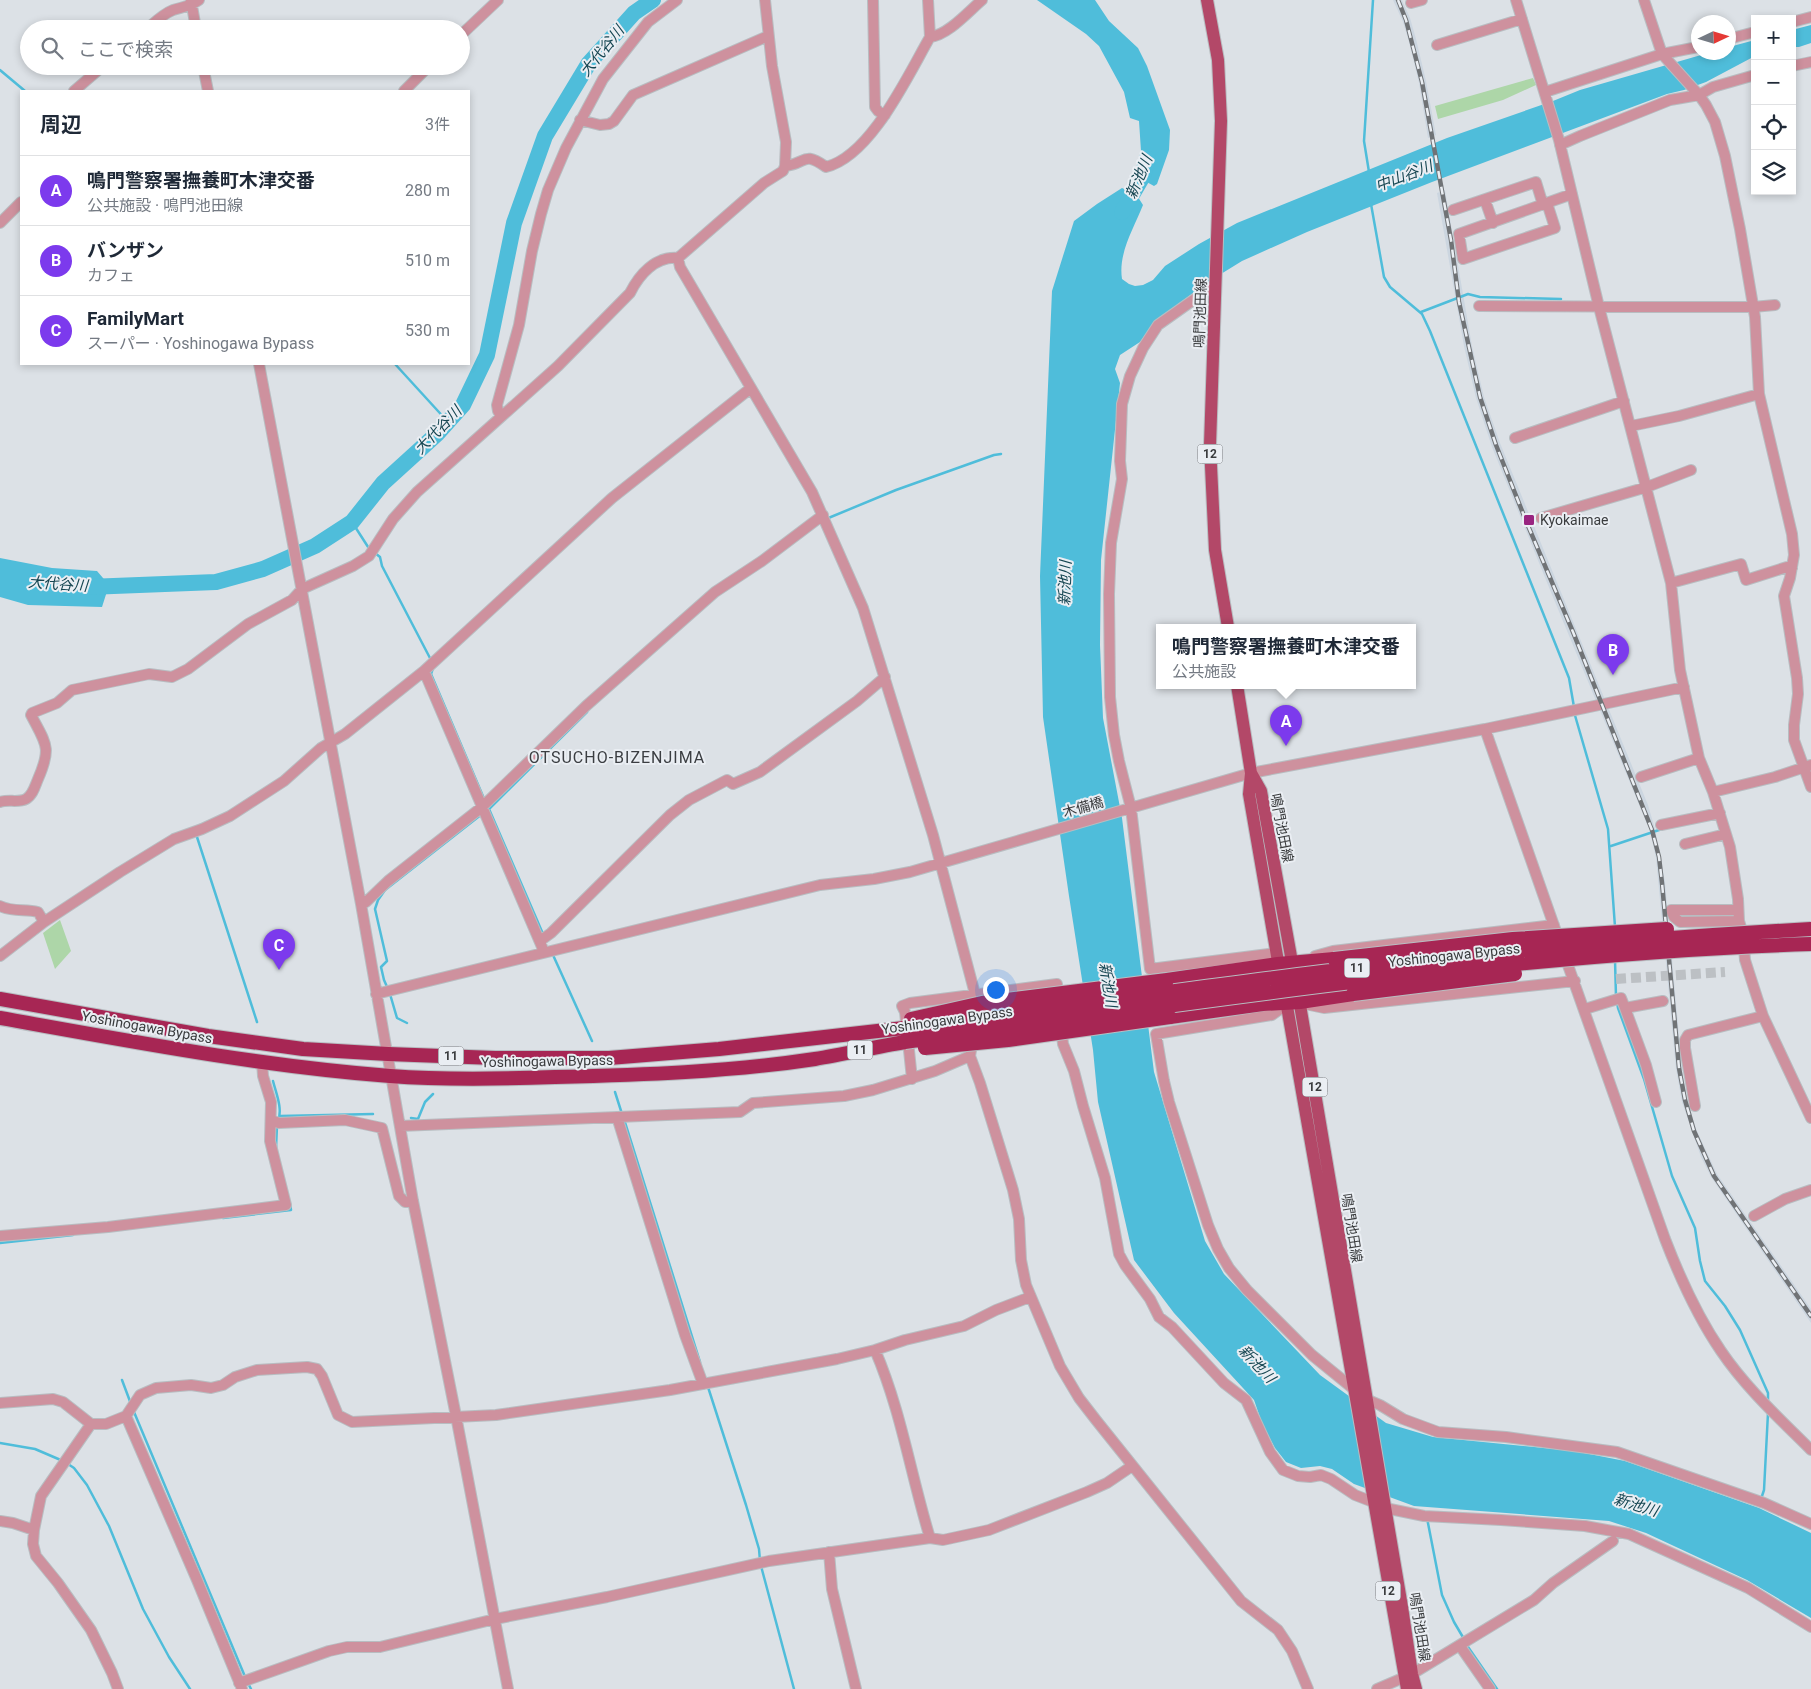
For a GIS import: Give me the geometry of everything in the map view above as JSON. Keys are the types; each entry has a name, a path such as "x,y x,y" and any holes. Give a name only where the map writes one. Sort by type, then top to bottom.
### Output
{"highway":[{"path":"1282,960 1334,959 1513,939 1667,929 1693,930 1719,941"},
{"name":"Yoshinogawa Bypass","path":"0,1018 206,1054 301,1067 391,1076 494,1079 618,1075 815,1059 904,1035 1371,966 1449,958 1719,941 1811,929"},
{"path":"904,1035 1008,1040 1263,1004 1294,1003 1517,973 1684,957 1719,941"},
{"name":"Yoshinogawa Bypass","path":"1719,941 1811,944"},
{"name":"11","path":"904,1035 982,1003 1167,980 1282,960"},
{"name":"Yoshinogawa Bypass","path":"0,999 208,1036 303,1049 388,1054 495,1058 609,1058 719,1050 865,1032 904,1035"}],"main road":[{"name":"鳴門池田線","path":"1207,0 1218,60 1221,121 1210,445 1215,550 1227,624"},
{"name":"鳴門池田線","path":"1238,689 1251,774 1249,794 1282,960 1294,1003 1367,1402 1378,1500 1407,1680 1416,1689"},
{"name":"鳴門池田線","path":"1251,774 1260,791 1282,960"},
{"name":"鳴門池田線","path":"1294,1003 1353,1391 1378,1500"}],"street":[{"path":"470,26 498,0"},
{"path":"501,416 498,411 498,405 519,325 532,251 548,190 580,120 603,79 648,22 677,0"},
{"path":"0,802 26,799 32,792 45,763 47,754 45,744 31,715 32,713 57,703 72,690 150,674 172,677 188,669 248,624 292,600 301,584 353,566 369,556 393,519 411,499 558,366 630,293 638,279 649,267 668,257 678,258 764,183 783,171 786,142 772,66 765,0"},
{"path":"873,0 876,107 885,116"},
{"path":"785,166 791,166 807,158 814,158 826,167 830,166 863,142 885,116 930,37 928,0"},
{"path":"930,37 935,37 958,22 982,0"},
{"path":"1516,0 1560,143 1598,307 1671,583 1676,646 1684,687 1699,758 1713,792 1730,847 1745,960 1763,1016 1811,1118"},
{"path":"1644,0 1665,57 1697,92 1715,122 1725,156 1753,307 1759,394 1792,534 1794,555 1784,596 1797,678 1798,694 1794,740 1807,766 1811,787"},
{"path":"157,20 173,10 194,2 195,20"},
{"path":"1796,21 1811,17"},
{"path":"1437,45 1522,19"},
{"path":"1736,37 1751,33"},
{"path":"580,120 600,125 609,124 614,121 633,95 768,36"},
{"path":"1546,95 1691,49"},
{"path":"1796,65 1811,62"},
{"path":"75,90 93,75"},
{"path":"205,75 208,90"},
{"path":"405,90 420,75"},
{"path":"1560,143 1670,100 1751,76"},
{"path":"1453,210 1536,182 1545,204 1555,228 1463,259 1459,234 1492,223 1545,204 1572,194"},
{"path":"1485,200 1492,223"},
{"path":"0,223 20,203"},
{"path":"678,258 680,267 812,492 863,608 940,862 975,994 976,1009 970,1056 1013,1190 1019,1218 1023,1273 1030,1297 1051,1346 1079,1398 1132,1466 1241,1601 1278,1630 1288,1644 1308,1689"},
{"path":"1216,282 1158,325 1143,348 1130,376 1122,404 1120,441 1122,478 1111,543 1108,594 1110,697 1118,761 1128,808 1150,969 1282,960 1333,951 1554,925"},
{"path":"1479,306 1753,307 1776,305"},
{"path":"259,365 361,904 413,1201 508,1689"},
{"path":"0,956 44,922 120,872 174,839 230,816 284,782 321,748 345,734 424,671 612,498 750,388"},
{"path":"1631,426 1679,416 1759,394"},
{"path":"1515,438 1624,401"},
{"path":"1542,518 1647,487 1691,470"},
{"path":"361,904 366,902 388,881 482,807 586,706 715,592 762,561 823,515"},
{"path":"1671,583 1741,564 1746,580 1787,567 1792,568"},
{"path":"424,671 540,941 543,952"},
{"path":"540,941 551,933 670,815 689,800 727,780 734,784 760,772 857,701 885,677"},
{"name":"木備橋","path":"376,994 820,885 874,879 910,872 1251,774 1485,729 1684,687"},
{"path":"1485,729 1681,1280 1699,1315 1722,1352 1758,1396 1811,1450"},
{"path":"1640,777 1699,758"},
{"path":"1713,792 1775,777 1807,766"},
{"path":"1661,825 1720,813"},
{"path":"1685,844 1726,834"},
{"path":"0,906 8,910 38,912 44,922"},
{"path":"1671,910 1739,916 1680,922 1674,917 1671,910"},
{"path":"1575,981 1324,1008 1294,1003 1272,1015 1156,1034 1170,1102 1208,1225 1218,1249 1229,1268 1247,1290 1312,1355 1367,1402 1380,1405 1403,1419 1438,1432 1506,1437 1624,1454 1764,1503 1811,1524"},
{"path":"912,1079 905,1012 902,1006 910,1003 1057,984 1063,1044 1074,1071 1105,1178 1119,1254 1150,1298 1159,1317 1172,1328 1224,1383 1246,1400 1270,1452 1283,1470 1298,1476 1310,1477 1321,1475 1331,1479 1355,1495 1378,1500 1424,1516 1585,1526 1629,1534 1748,1588 1811,1627"},
{"path":"1585,1009 1621,998 1646,1064 1656,1102"},
{"path":"1625,1008 1663,1001"},
{"path":"1695,1106 1685,1048 1685,1040 1688,1035 1763,1016"},
{"path":"400,1126 740,1112 753,1103 844,1096 873,1090 912,1079 970,1056"},
{"path":"0,1236 98,1228 286,1205 270,1141 275,1122 262,1061"},
{"path":"617,1117 702,1384"},
{"path":"275,1122 345,1120 382,1128 399,1196 405,1202 413,1201"},
{"path":"1754,1216 1785,1200 1811,1190"},
{"path":"0,1403 53,1399 63,1402 80,1418 91,1424 106,1424 126,1416 140,1395 156,1388 192,1385 211,1388 223,1385 235,1377 257,1370 307,1366 317,1369 322,1376 338,1415 352,1422 496,1415 670,1390 838,1359 964,1326 996,1310 1030,1297"},
{"path":"875,1350 884,1370 899,1420 919,1504 930,1538"},
{"path":"126,1416 241,1686 329,1651 347,1648 380,1647 495,1619 607,1597 752,1564 930,1538 944,1540 989,1530 1088,1492 1107,1483 1132,1466"},
{"path":"91,1424 41,1496 33,1544 36,1556 58,1582 91,1630 118,1689"},
{"path":"0,1522 13,1523 34,1530"},
{"path":"1378,1689 1407,1680 1534,1600 1552,1583 1614,1541"},
{"path":"829,1552 832,1589 856,1689"},
{"path":"1460,1646 1490,1689"}],"shaded area":[{"path":"1393,0 1402,0 1416,39 1436,135 1428,138 1419,83 1409,42 1403,22"},
{"path":"1445,190 1472,346 1484,397 1500,443 1648,805 1655,829 1665,882 1682,1068 1687,1099 1696,1129 1717,1174 1811,1309 1811,1323 1711,1177 1701,1157 1682,1102 1676,1069 1656,858 1650,831 1492,447 1476,398 1464,346 1437,193"}],"green space":[{"path":"1533,78 1536,85 1503,100 1438,119 1435,106"},
{"path":"60,920 71,951 55,969 43,933"}],"water":[{"path":"1037,0 1095,0 1109,21 1138,48 1147,66 1170,130 1169,150 1157,184 1154,186 1134,175 1141,151 1139,121 1130,118 1124,92 1099,46 1086,34"},
{"path":"1811,25 1811,43 1796,47 1796,29"},
{"name":"中山谷川","path":"1751,41 1751,58 1706,82 1667,94 1432,182 1307,232 1242,261 1208,282 1181,302 1154,323 1140,342 1120,355 1115,369 1120,383 1101,560 1100,645 1103,718 1122,818 1154,1072 1205,1241 1224,1274 1320,1375 1386,1423 1433,1437 1574,1451 1625,1461 1759,1508 1811,1533 1811,1618 1747,1580 1646,1533 1609,1521 1414,1506 1354,1484 1332,1469 1320,1466 1301,1468 1286,1462 1275,1448 1262,1423 1254,1400 1174,1313 1134,1260 1098,1102 1093,1050 1043,717 1040,576 1052,291 1074,221 1122,188 1136,194 1143,205 1131,232 1121,269 1122,279 1135,286 1143,285 1153,280 1165,266 1237,223 1447,138 1580,90 1691,58 1691,60 1736,60 1736,45"},
{"path":"0,558 52,568 97,571 109,585 102,607 28,605 0,597"}],"waterway":[{"name":"大代谷川","path":"88,587 216,582 263,569 315,546 352,522 383,483 438,433 463,405 487,355 514,223 545,136 589,63 634,13 653,0"},
{"name":"中山谷川","path":"1369,172 1364,141 1373,0"},
{"path":"0,70 24,90"},
{"name":"新池川","path":"1122,212 1143,176 1148,159"},
{"path":"1371,204 1384,277 1390,287 1422,314 1430,331 1569,678 1574,707"},
{"path":"1421,312 1468,294 1480,297 1561,299"},
{"path":"396,365 448,422"},
{"path":"826,519 896,490 1001,454"},
{"path":"352,522 370,550"},
{"path":"375,553 380,557 382,566 431,660"},
{"path":"433,668 431,674 485,801"},
{"path":"543,934 489,809 587,712"},
{"path":"1574,712 1608,829 1615,927"},
{"path":"388,989 381,967 387,961 375,909 378,900 385,890 482,814"},
{"path":"1611,846 1662,829"},
{"path":"197,837 257,1022"},
{"path":"553,955 592,1041"},
{"path":"1615,960 1616,997"},
{"path":"390,994 397,1018 407,1023"},
{"path":"1617,1002 1644,1079 1672,1176 1695,1228 1705,1281 1725,1306 1740,1330 1768,1393 1768,1402"},
{"path":"273,1081 280,1111 278,1121"},
{"path":"615,1092 622,1114"},
{"path":"411,1118 418,1119 425,1102 433,1094"},
{"path":"280,1116 373,1114"},
{"path":"624,1119 700,1362"},
{"path":"276,1148 277,1126"},
{"path":"223,1218 291,1210 290,1204"},
{"path":"0,1243 73,1235"},
{"path":"122,1380 131,1404"},
{"path":"708,1387 746,1505 759,1549 760,1561"},
{"path":"134,1412 246,1679"},
{"path":"1761,1499 1764,1490 1768,1413"},
{"path":"0,1443 35,1449 63,1461"},
{"path":"68,1464 74,1468 87,1485 109,1526 143,1609 169,1657 190,1689"},
{"path":"1427,1518 1442,1595 1464,1639"},
{"path":"761,1566 794,1689"},
{"path":"1466,1644 1497,1689"},
{"path":"248,1683 251,1689"}],"tunnel":[{"path":"1616,979 1725,972"}],"railway":[{"path":"1398,0 1406,20 1422,82 1451,240 1459,302 1480,397 1496,445 1526,521 1573,632 1652,830 1659,857 1662,883 1679,1068 1685,1100 1694,1131 1714,1176 1811,1316"}],"place":[{"name":"Kyokaimae","path":"1529,520"},
{"name":"バンザン","path":"1613,675"},
{"name":"鳴門警察署撫養町木津交番","path":"1286,746"},
{"name":"FamilyMart","path":"279,970"}],"district":[{"name":"OTSUCHO-BIZENJIMA","path":"617,757"}]}
